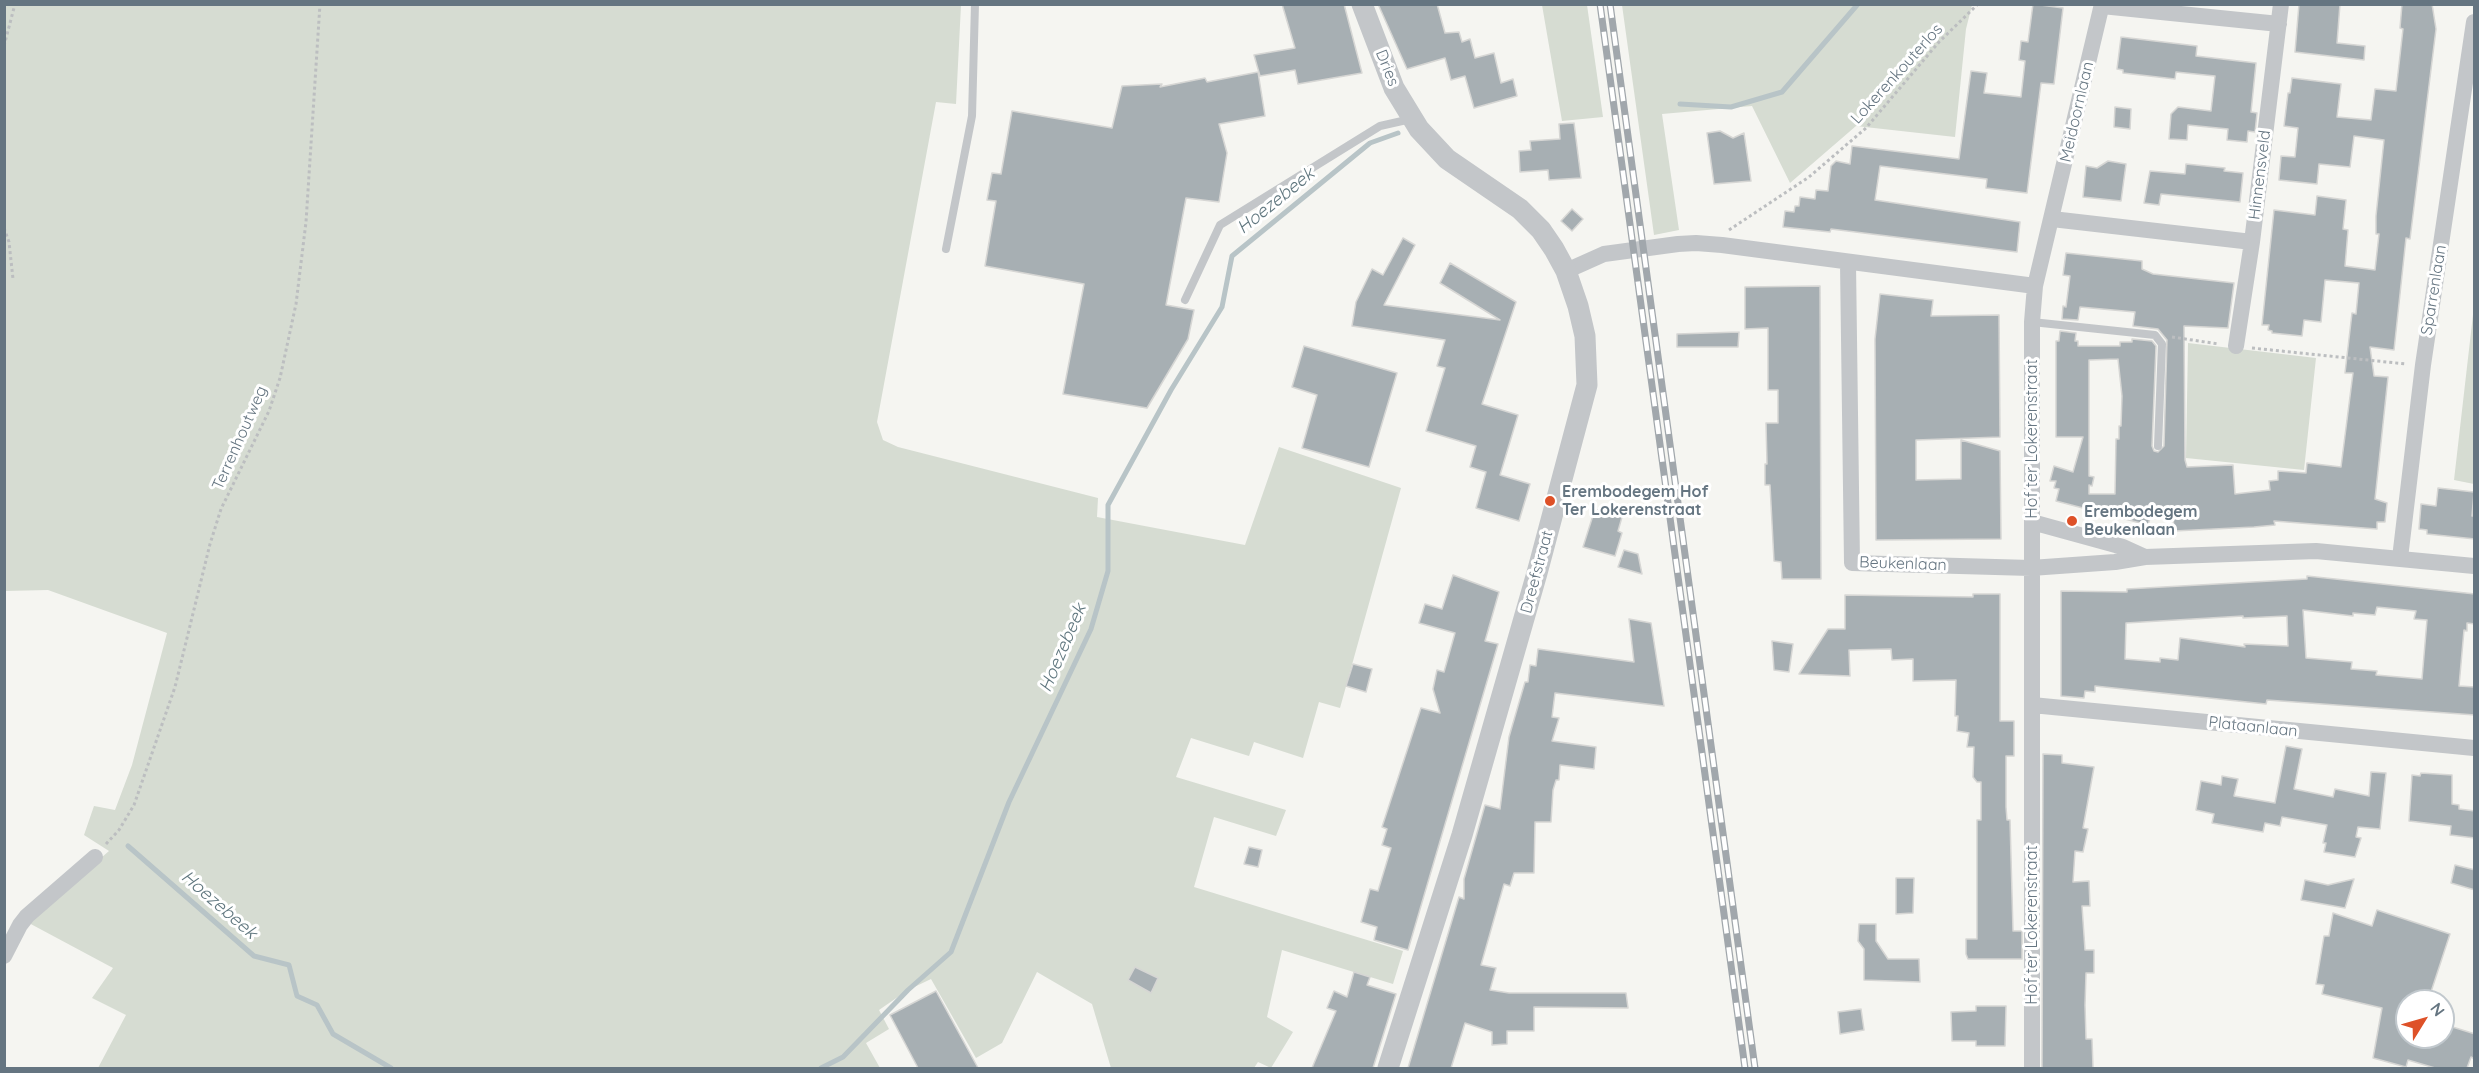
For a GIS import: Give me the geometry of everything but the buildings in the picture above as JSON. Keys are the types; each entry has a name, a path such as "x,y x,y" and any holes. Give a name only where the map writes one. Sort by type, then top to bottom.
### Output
{"street":[{"name":"Dries","path":"1362,4 1394,88 1416,124"},
{"name":"Hinnensveld","path":"2236,346 2252,242 2281,4"},
{"name":"Meidoornlaan","path":"2035,286 2102,5 2279,24"},
{"name":"Sparrenlaan","path":"2400,558 2423,365 2475,22"},
{"name":"Dreefstraat","path":"1388,1068 1462,835 1534,584 1587,385 1585,336 1578,306 1566,271 1541,231 1520,209 1447,159 1416,124"},
{"path":"2052,219 2252,242"},
{"path":"1566,271 1604,254 1678,244 1722,245 2035,286"},
{"name":"Beukenlaan","path":"1848,263 1852,563 2031,568 2115,562 2145,557 2316,551 2475,566"},
{"name":"Hof ter Lokerenstraat","path":"2032,1068 2031,568 2032,322 2035,286"},
{"name":"Beukenlaan","path":"2032,522 2124,547 2145,557"},
{"name":"Plataanlaan","path":"2032,705 2475,748"},
{"path":"4,956 27,916 95,857"}],"lane":[{"path":"946,249 972,116 975,4"},
{"path":"1185,300 1220,225 1380,126 1416,124"},
{"path":"2032,322 2155,335 2162,344 2158,446"}],"path":[{"path":"4,46 15,4"},
{"name":"Terrenhoutweg","path":"95,857 118,830 134,805 175,687 210,544 221,510 269,411 280,378 296,304 306,222 320,4"},
{"name":"Lokerenkouterlos","path":"1722,245 1726,233 1732,226 1809,177 1866,128 1938,42 1978,4"},
{"path":"4,228 9,242 13,279"},
{"path":"2155,335 2236,346 2423,365"}],"shaded area":[{"path":"4,5 961,5 956,104 936,102 877,422 883,440 898,447 1098,498 1097,517 1245,545 1279,447 1401,488 1340,708 1319,702 1303,758 1254,742 1249,756 1191,738 1176,777 1286,810 1276,836 1214,817 1194,887 1403,951 1393,984 1282,950 1267,1017 1293,1032 1271,1068 1258,1062 1254,1068 1111,1068 1092,1004 1037,972 1002,1043 976,1058 931,979 908,990 879,1010 889,1029 866,1043 880,1068 98,1068 126,1015 92,998 113,968 27,922 109,851 84,835 94,806 115,810 132,765 167,633 48,590 5,591"},
{"path":"1542,5 1587,5 1603,117 1562,121"},
{"path":"1622,5 1972,5 1966,29 1955,137 1856,126 1790,183 1752,106 1662,114 1679,230 1654,235"},
{"path":"2474,306 2474,484 2454,480"},
{"path":"2188,343 2316,358 2304,470 2186,458"}],"waterway":[{"name":"Hoezebeek","path":"1680,104 1731,107 1782,92 1858,4"},
{"name":"Hoezebeek","path":"821,1068 843,1057 908,990 951,952 1009,802 1091,629 1108,571 1108,505 1171,390 1222,307 1232,256 1370,143 1398,133"},
{"name":"Hoezebeek","path":"128,846 254,956 289,965 297,996 317,1005 333,1034 391,1068"}],"railway":[{"path":"1600,4 1745,1068"},
{"path":"1610,4 1755,1068"}],"place":[{"name":"Erembodegem Hof Ter Lokerenstraat","path":"1550,501"},
{"name":"Erembodegem Beukenlaan","path":"2072,521"}]}
